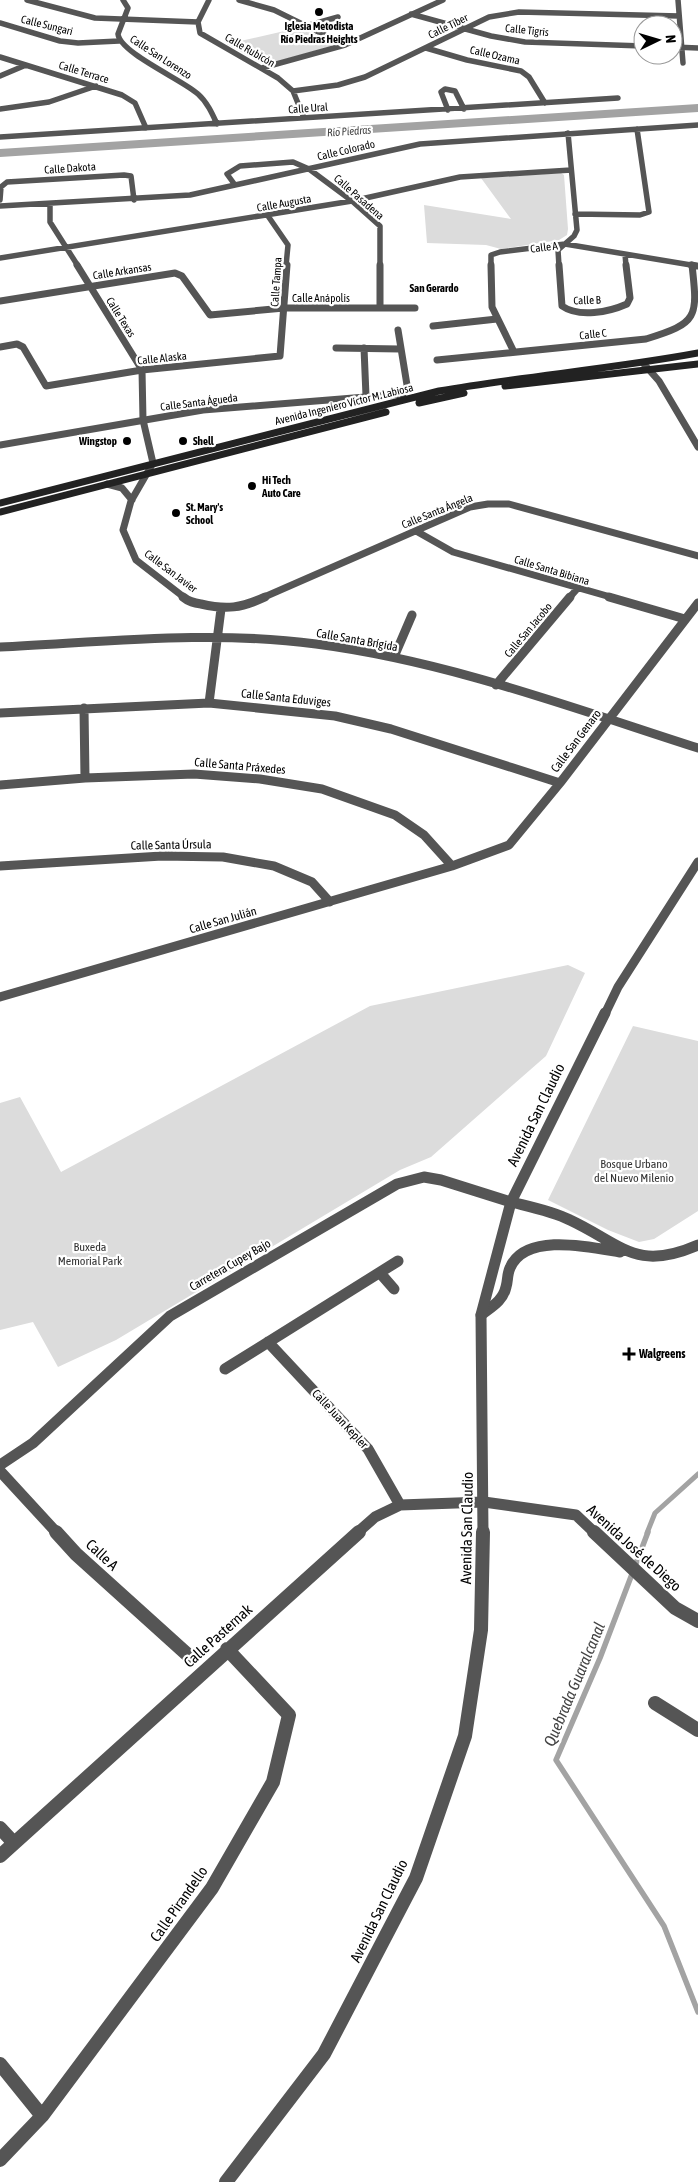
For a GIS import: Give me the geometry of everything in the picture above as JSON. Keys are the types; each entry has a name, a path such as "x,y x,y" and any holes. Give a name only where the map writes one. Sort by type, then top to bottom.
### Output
{"main road":[{"path":"673,359 698,349"},
{"name":"Avenida Ingeniero Víctor M. Labiosa","path":"0,503 438,391 552,373 643,363 698,354"},
{"name":"Avenida Ingeniero Víctor M. Labiosa","path":"0,512 462,393 506,386 698,364"}],"street":[{"path":"27,0 82,16 124,20 198,22 209,0"},
{"name":"Calle San Lorenzo","path":"123,0 128,8 118,34 119,41 135,54 194,90 209,105 218,124"},
{"path":"240,0 274,10 345,45"},
{"path":"262,68 345,45 443,0"},
{"path":"678,0 679,15"},
{"name":"Calle Tíber","path":"293,91 338,85 365,77 489,17 518,12 639,15"},
{"name":"Calle Tigris","path":"412,14 491,36 525,42 633,46"},
{"path":"306,26 338,17"},
{"name":"Calle Rubicón","path":"198,22 200,33 262,68 278,78 293,91 304,118"},
{"name":"Calle Sungari","path":"0,23 60,40 78,43 119,41"},
{"path":"683,47 698,48"},
{"name":"Calle Ozama","path":"426,48 467,60 522,71 529,77 545,103"},
{"name":"Calle Terrace","path":"0,57 122,95 135,103 146,128"},
{"path":"0,76 26,65"},
{"path":"0,109 46,104 72,98 96,86"},
{"path":"448,110 441,92 445,89 455,90 464,109"},
{"name":"Calle Ural","path":"0,137 618,98"},
{"name":"Calle Colorado","path":"0,206 134,200 190,195 420,144 698,125"},
{"path":"575,214 640,215 649,212 637,129"},
{"path":"565,244 574,236 577,230 568,133"},
{"path":"235,186 227,174 240,166 292,162 309,169"},
{"name":"Calle Pasadena","path":"309,169 352,201 380,226 380,308"},
{"name":"Calle Augusta","path":"0,258 268,216 352,201 460,177 570,170"},
{"name":"Calle Dakota","path":"0,200 0,187 7,182 124,175 131,176 134,200"},
{"name":"Calle Texas","path":"50,204 50,222 142,370"},
{"name":"Calle Tampa","path":"268,216 288,245 280,356"},
{"name":"Calle B","path":"565,244 558,250 562,306 565,310 574,313 616,308 627,304 630,298 625,254"},
{"name":"Calle A","path":"514,352 492,308 492,255 500,252 565,244 695,266"},
{"name":"Calle C","path":"437,360 646,339 673,331 691,319 698,306 695,266"},
{"name":"Calle Arkansas","path":"0,301 175,273 182,276 210,315 227,313"},
{"name":"Calle Anápolis","path":"227,313 284,308 415,308"},
{"path":"433,326 497,319"},
{"path":"398,330 407,385"},
{"name":"Calle Alaska","path":"0,347 17,344 23,347 46,386 142,370 280,356"},
{"path":"336,348 400,349"},
{"path":"364,348 366,396"},
{"path":"643,363 647,370 659,381 698,447"},
{"path":"142,370 143,420 153,463"},
{"name":"Calle Santa Águeda","path":"0,445 204,410 403,394"},
{"name":"Calle San Javier","path":"153,463 132,500 123,530 136,560 188,601 221,609"},
{"path":"107,484 120,486 128,492 132,500"},
{"name":"Calle Santa Ángela","path":"221,609 246,606 470,507 488,504 509,504 698,556"},
{"name":"Calle Santa Bibiana","path":"416,531 453,552 686,619"},
{"name":"Calle San Jacobo","path":"496,685 577,589"},
{"name":"Calle San Genaro","path":"452,866 509,845 560,783 698,603"},
{"path":"209,702 221,609"},
{"path":"394,657 412,615"},
{"name":"Calle Santa Brígida","path":"0,647 218,638 315,644 394,657 496,685 698,748"},
{"name":"Calle Santa Eduviges","path":"0,713 209,702 335,716 391,729 560,783"},
{"path":"84,708 85,778"},
{"name":"Calle Santa Práxedes","path":"0,785 85,778 194,774 260,779 322,789 395,815 424,835 452,866"},
{"name":"Calle Santa Úrsula","path":"0,866 162,856 223,857 274,866 312,882 330,902"},
{"name":"Avenida San Claudio","path":"226,2182 324,2054 416,1878 465,1736 482,1630 484,1502 481,1315 512,1202 618,987 698,862"},
{"name":"Calle San Julián","path":"0,997 452,866"},
{"name":"Carretera Cupey Bajo","path":"0,1465 33,1443 170,1316 397,1184 424,1177 442,1180 569,1219 626,1252"},
{"path":"481,1315 504,1295 510,1267 517,1255 526,1250 539,1246 583,1246 626,1252 650,1258 686,1252 698,1245"},
{"path":"225,1369 398,1261"},
{"path":"380,1273 394,1289"},
{"name":"Calle Juan Kepler","path":"268,1342 368,1449 400,1505"},
{"name":"Calle A","path":"0,1471 76,1554 189,1656"},
{"name":"Calle Pasternak","path":"0,1856 13,1842 375,1517 400,1505 484,1502"},
{"name":"Avenida José de Diego","path":"484,1502 576,1515 675,1608 698,1621"},
{"name":"Calle Pirandello","path":"0,2160 42,2116 212,1888 273,1782 289,1715 227,1649"},
{"path":"655,1703 698,1730"},
{"path":"0,1828 13,1842"},
{"path":"0,2064 42,2116"}],"green space":[{"path":"302,27 335,45 265,65 227,44"},
{"path":"561,173 564,175 568,229 567,235 559,240 501,249 486,245 427,243 424,205 511,219 481,178"},
{"name":"Buxeda Memorial Park","path":"568,965 585,973 546,1056 431,1157 400,1170 116,1340 58,1367 33,1322 0,1330 0,1103 20,1097 61,1172 370,1006"},
{"name":"Bosque Urbano del Nuevo Milenio","path":"633,1026 698,1041 698,1211 654,1239 639,1242 608,1230 548,1200"}],"waterway":[{"name":"Río Piedras","path":"0,153 698,108"},
{"name":"Quebrada Guaralcanal","path":"647,1533 655,1513 698,1474"},
{"name":"Quebrada Guaralcanal","path":"648,1532 600,1658 556,1760 664,1926 698,2012"}],"place":[{"name":"Iglesia Metodista Río Piedras Heights","path":"319,12"},
{"name":"Wingstop","path":"127,441"},
{"name":"Shell","path":"183,441"},
{"name":"Hi Tech Auto Care","path":"252,486"},
{"name":"St. Mary's School","path":"176,513"},
{"name":"Walgreens","path":"629,1354"}],"district":[{"name":"San Gerardo","path":"434,288"}]}
